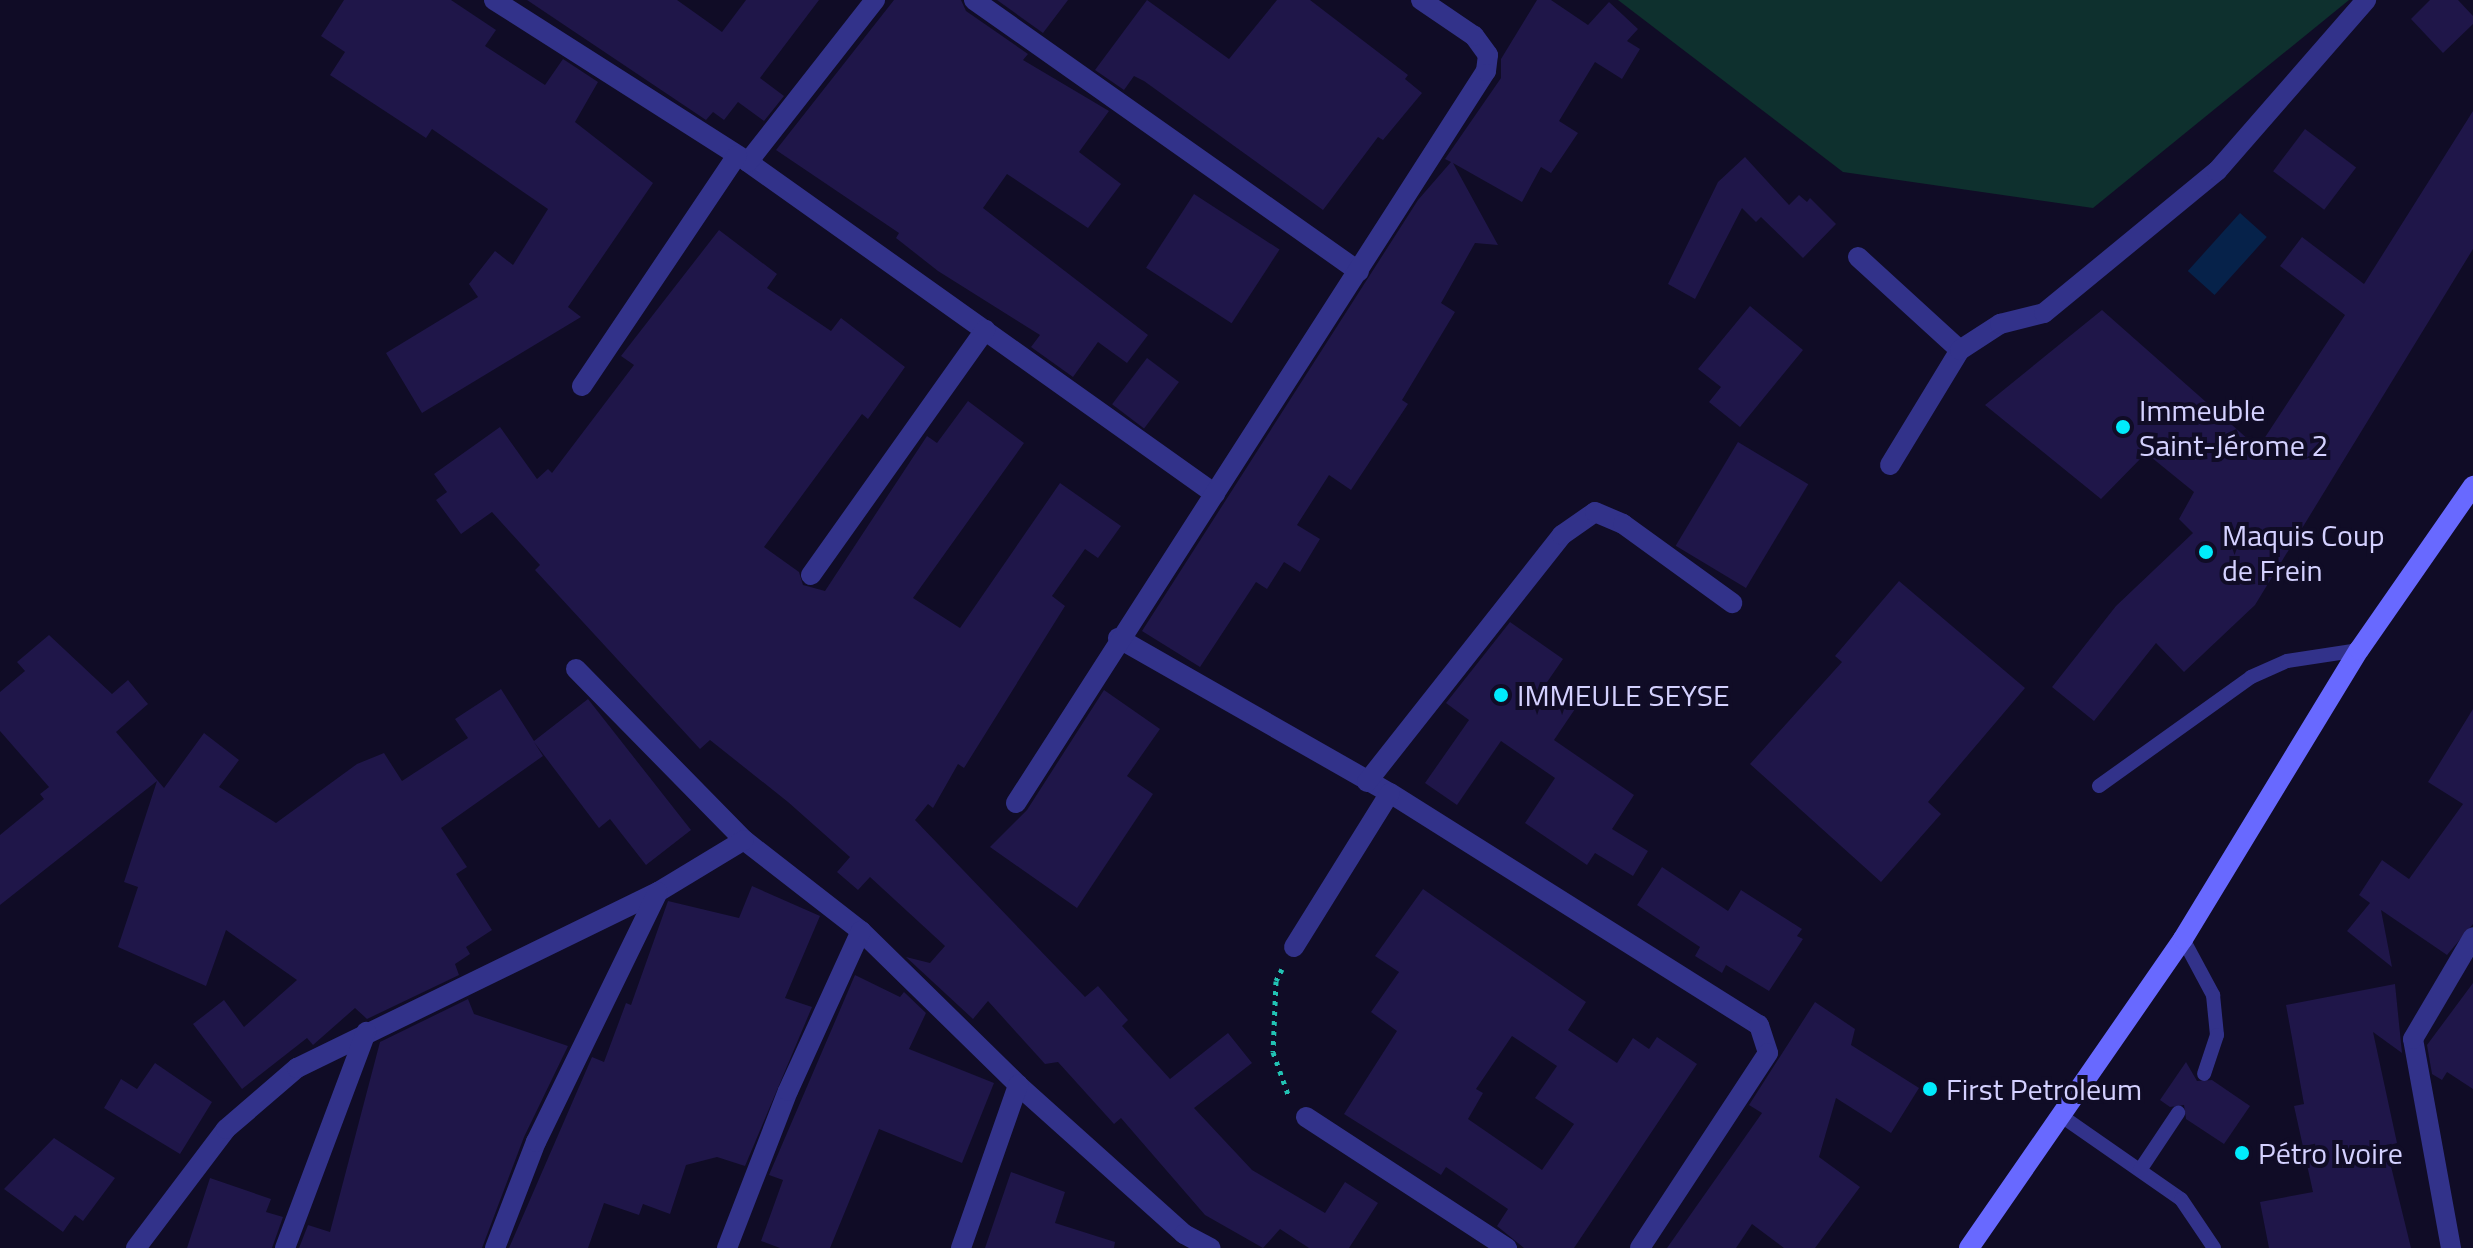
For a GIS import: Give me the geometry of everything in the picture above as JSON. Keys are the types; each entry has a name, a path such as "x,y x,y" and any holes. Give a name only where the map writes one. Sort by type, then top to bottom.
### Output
{"main road":[{"path":"1969,1248 2183,939 2359,650 2473,486"}],"street":[{"path":"494,0 743,159 1215,494"},
{"path":"582,386 743,159 875,0"},
{"path":"974,0 1359,272"},
{"path":"1016,803 1118,638 1215,494 1486,71 1488,55 1474,36 1421,0"},
{"path":"1890,465 1960,350 2000,324 2044,313 2217,171 2366,0"},
{"path":"1858,257 1960,350"},
{"path":"811,575 985,330"},
{"path":"1367,782 1562,535 1595,512 1623,524 1732,603"},
{"path":"1118,638 1390,793 1732,1003 1768,1038 1768,1053 1640,1248"},
{"path":"576,669 744,840 861,931 1182,1241 1210,1248"},
{"path":"1294,947 1390,793"},
{"path":"136,1248 259,1095 366,1032 658,892 744,840"},
{"path":"495,1248 536,1142 658,892"},
{"path":"727,1248 788,1091 861,931"},
{"path":"2451,1248 2413,1039 2473,937"},
{"path":"285,1248 366,1032"},
{"path":"961,1248 1018,1085"},
{"path":"1306,1117 1507,1248"}],"lane":[{"path":"2099,786 2251,677 2287,661 2359,650"},
{"path":"2183,939 2213,995 2217,1035 2204,1074"},
{"path":"2140,1170 2178,1113"},
{"path":"2060,1115 2181,1199 2214,1248"}],"path":[{"path":"1294,947 1276,981 1273,1052 1286,1093 1306,1117"}],"green space":[{"path":"1618,0 2349,0 2093,208 1843,172"}],"water":[{"path":"2240,213 2267,237 2215,295 2188,271"}],"building":[{"path":"344,0 451,0 496,30 485,46 545,85 563,59 598,82 575,122 653,183 568,307 581,317 422,413 386,353 478,297 469,284 495,251 513,265 548,209 432,129 426,138 330,75 345,52 321,36"},
{"path":"527,0 677,0 722,32 746,0 819,0 760,78 784,96 764,121 738,102 724,120 713,112 706,120"},
{"path":"894,0 961,0 966,11 1028,54 1023,60 1109,111 1079,152 1121,184 1088,228 1007,174 983,208 1148,335 1127,363 1098,342 1073,377 1031,347 1040,335 938,271 896,238 899,233 776,150"},
{"path":"997,0 1068,0 1043,33"},
{"path":"1147,0 1229,59 1277,0 1310,0 1408,75 1405,79 1422,93 1383,140 1378,137 1323,210 1144,81 1134,76 1124,90 1095,70"},
{"path":"1537,0 1551,0 1588,25 1609,2 1638,29 1627,41 1640,49 1622,79 1595,62 1559,121 1578,133 1551,173 1541,167 1522,202 1453,163 1498,245 1475,243 1441,303 1455,312 1402,400 1408,404 1351,490 1329,475 1297,525 1320,539 1300,572 1284,562 1267,589 1256,582 1200,667 1142,631 1418,200 1451,162 1445,159 1501,78 1501,59"},
{"path":"2430,0 2458,0 2473,16 2473,24 2443,53 2411,19"},
{"path":"2473,111 2473,249 2255,605 2184,672 2156,643 2094,721 2052,687 2116,606 2193,533 2179,519 2194,492 2146,453 2101,499 1985,405 2102,310 2258,448 2345,315 2280,266 2302,237 2364,284"},
{"path":"2305,129 2356,168 2324,210 2273,171"},
{"path":"1745,157 1789,205 1799,195 1807,202 1810,198 1836,224 1803,258 1761,217 1756,222 1742,208 1695,299 1668,284 1718,182"},
{"path":"1194,194 1280,250 1232,323 1146,268"},
{"path":"719,230 777,274 767,288 831,331 841,318 905,367 868,419 862,414 764,547 799,572 803,585 825,591 927,436 937,443 968,401 1024,443 913,598 960,628 1060,483 1121,526 1098,558 1085,549 1052,596 1065,606 964,768 958,764 933,808 928,804 915,820 1085,997 1098,986 1128,1020 1122,1026 1170,1079 1228,1033 1252,1063 1194,1108 1252,1170 1325,1213 1345,1182 1378,1203 1349,1248 1309,1248 1280,1229 1263,1248 1205,1215 1121,1118 1114,1124 1058,1062 1045,1064 988,1001 973,1019 906,957 930,963 945,946 870,877 858,890 837,872 850,857 788,802 710,740 700,749 535,570 540,565 492,512 461,534 436,500 447,492 434,474 500,427 537,479 548,469 552,473 634,365 621,356"},
{"path":"1750,306 1803,350 1740,427 1709,402 1721,387 1698,369"},
{"path":"1147,358 1179,382 1144,428 1112,404"},
{"path":"1738,442 1808,484 1746,588 1676,546"},
{"path":"1899,581 2025,688 1928,802 1941,814 1881,882 1750,764 1842,662 1835,656"},
{"path":"1510,622 1563,659 1543,688 1575,709 1554,740 1634,795 1612,829 1648,851 1633,876 1595,853 1587,865 1525,823 1555,778 1501,741 1457,805 1425,783 1469,720 1446,703"},
{"path":"49,635 112,694 128,680 148,704 116,732 164,788 204,733 239,760 219,787 276,823 357,764 384,753 402,781 468,738 455,719 501,689 534,741 588,699 691,830 646,865 610,819 599,828 534,742 543,756 441,828 467,867 456,874 492,930 466,947 470,954 455,964 459,975 367,1019 355,1008 313,1045 307,1038 242,1089 193,1024 224,1000 244,1027 297,980 226,930 206,986 118,947 138,887 124,882 157,781 0,905 0,835 44,799 40,794 49,787 0,731 0,692 25,671 17,662"},
{"path":"1104,690 1160,729 1127,776 1153,794 1077,908 990,847 1027,810"},
{"path":"2473,709 2473,924 2447,955 2381,910 2392,967 2347,931 2370,903 2359,895 2382,860 2409,879 2463,804 2428,782"},
{"path":"1662,867 1728,911 1741,890 1802,929 1797,936 1803,939 1769,991 1726,965 1722,973 1695,956 1700,947 1637,905"},
{"path":"752,886 820,916 785,998 812,1007 745,1166 717,1157 686,1165 670,1214 643,1204 639,1215 604,1203 588,1248 509,1248 592,1057 604,1062 626,1003 631,1005 668,901 739,918"},
{"path":"1423,889 1586,1002 1568,1030 1617,1063 1633,1038 1649,1049 1657,1037 1697,1064 1574,1248 1524,1248 1497,1226 1508,1209 1446,1167 1441,1175 1344,1114 1397,1031 1371,1012 1399,972 1375,956","holes":["1512,1036 1557,1066 1535,1098 1574,1124 1542,1170 1468,1119 1483,1093 1476,1089"]},
{"path":"855,975 900,997 904,992 926,1013 909,1049 994,1083 962,1163 879,1129 830,1248 780,1248 761,1241 783,1180 769,1175"},
{"path":"2473,983 2473,1089 2447,1072 2442,1080 2432,1074 2427,1045"},
{"path":"2395,984 2402,1053 2373,1032 2397,1143 2386,1146 2411,1248 2269,1248 2260,1202 2313,1192 2294,1106 2304,1104 2286,1005"},
{"path":"468,999 474,1014 568,1046 524,1137 482,1248 299,1248 308,1225 330,1232 380,1042"},
{"path":"1815,1002 1855,1029 1851,1045 1919,1088 1891,1133 1836,1098 1819,1157 1860,1187 1815,1248 1784,1248 1752,1224 1736,1248 1667,1248 1762,1113 1749,1105"},
{"path":"2186,1062 2197,1081 2212,1080 2250,1106 2224,1144 2186,1119 2184,1105 2170,1107 2160,1100"},
{"path":"155,1063 212,1102 180,1154 104,1108 121,1079 137,1089"},
{"path":"54,1138 115,1178 83,1221 75,1215 63,1232 4,1189"},
{"path":"1011,1172 1065,1192 1055,1223 1115,1242 1114,1248 985,1248"},
{"path":"210,1178 271,1199 266,1212 283,1217 272,1248 187,1248"}],"place":[{"name":"Immeuble Saint-Jérome 2","path":"2123,427"},
{"name":"Maquis Coup de Frein","path":"2206,552"},
{"name":"IMMEULE SEYSE","path":"1501,695"},
{"name":"First Petroleum","path":"1930,1089"},
{"name":"Pétro Ivoire","path":"2242,1153"}]}
